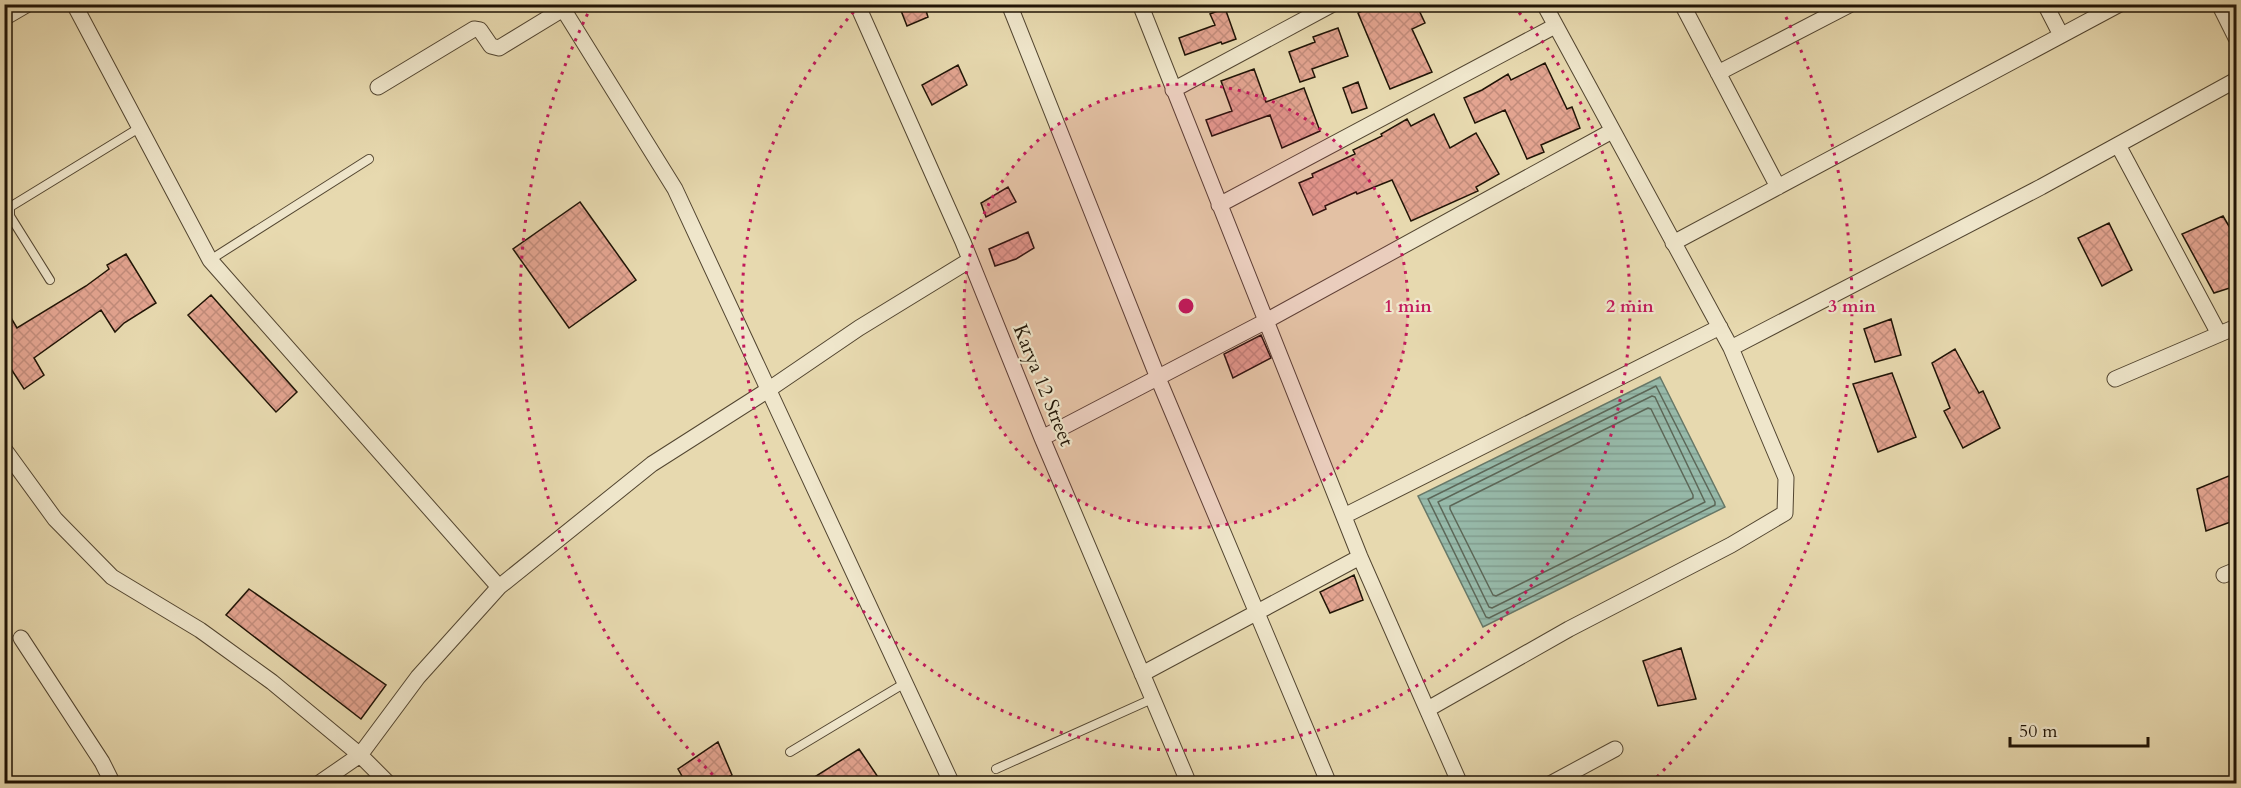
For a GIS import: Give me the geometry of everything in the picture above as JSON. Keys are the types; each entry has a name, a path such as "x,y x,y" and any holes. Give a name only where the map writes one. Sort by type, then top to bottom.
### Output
{"street":[{"path":"4,18 28,4"},
{"path":"74,4 210,260 499,587"},
{"name":"Karya 12 Street","path":"857,4 970,260 1042,438 1189,783"},
{"path":"1009,4 1158,378 1329,783"},
{"path":"1140,4 1360,557 1460,783"},
{"path":"1173,90 1333,4"},
{"path":"1428,709 1569,629 1731,545 1785,513 1786,478 1731,348 1544,4"},
{"path":"1683,4 1778,187"},
{"path":"1718,73 1851,4"},
{"path":"2045,4 2061,35"},
{"path":"1673,243 2120,4"},
{"path":"2219,4 2236,38"},
{"path":"378,87 471,30 480,30 491,46 499,48 562,7 675,189 952,783"},
{"path":"1219,205 1555,26"},
{"path":"1731,348 2118,145 2236,80"},
{"path":"1042,438 1266,321 1612,131"},
{"path":"2118,145 2219,334"},
{"path":"318,783 360,755 418,676 499,587 652,464 768,390 859,328 970,260"},
{"path":"1344,516 1720,327"},
{"path":"2115,379 2236,327"},
{"path":"4,449 56,519 112,578 200,630 272,682 360,755 389,783"},
{"path":"1142,674 1360,557"},
{"path":"21,638 102,762 113,783"},
{"path":"1550,783 1615,749"}],"lane":[{"path":"50,280 10,216 9,207 139,128"},
{"path":"210,260 369,159"},
{"path":"790,752 905,683"},
{"path":"996,770 1152,699"}],"water":[{"path":"1660,377 1725,507 1483,627 1418,496"}],"building":[{"path":"908,4 924,4 928,17 907,26 900,8"},
{"path":"1377,4 1416,4 1425,23 1412,29 1432,72 1390,89 1358,13"},
{"path":"1225,8 1236,39 1185,55 1179,38 1215,25 1210,14"},
{"path":"1338,28 1348,56 1312,69 1315,77 1300,82 1289,52 1315,42 1313,37"},
{"path":"1545,63 1567,109 1572,107 1580,128 1541,145 1544,152 1527,159 1505,110 1475,123 1464,98 1508,74 1511,80"},
{"path":"958,65 967,85 932,105 922,85"},
{"path":"1254,69 1266,102 1304,88 1320,131 1282,148 1270,115 1212,136 1206,120 1232,111 1221,81"},
{"path":"1358,82 1367,108 1352,113 1343,88"},
{"path":"1434,114 1450,148 1476,133 1499,174 1476,187 1478,191 1411,221 1392,180 1357,194 1356,192 1325,206 1326,209 1313,215 1299,183 1313,177 1312,174 1355,154 1353,150 1382,136 1381,134 1407,119 1411,126"},
{"path":"1008,187 1016,202 986,217 981,203"},
{"path":"580,202 636,280 569,328 513,249"},
{"path":"2223,216 2236,238 2236,286 2214,293 2182,234"},
{"path":"2109,223 2132,270 2102,286 2078,238"},
{"path":"1028,232 1034,248 1016,259 995,266 989,249"},
{"path":"126,254 156,303 124,323 115,332 101,310 34,358 44,375 24,389 4,358 4,306 17,328 86,286 109,269 107,265"},
{"path":"211,295 297,392 276,412 188,315"},
{"path":"1891,319 1901,355 1875,362 1864,329"},
{"path":"1261,335 1271,358 1233,378 1224,354"},
{"path":"1955,349 1979,393 1983,391 2000,428 1963,448 1944,411 1950,408 1932,363"},
{"path":"1892,373 1916,437 1878,452 1853,384"},
{"path":"2236,473 2236,520 2206,531 2197,489"},
{"path":"1354,575 1363,600 1330,613 1320,592"},
{"path":"249,589 386,685 361,719 226,615"},
{"path":"1681,648 1696,699 1658,706 1643,661"},
{"path":"718,742 732,775 719,783 686,783 678,769"},
{"path":"859,749 882,783 805,783"}]}
